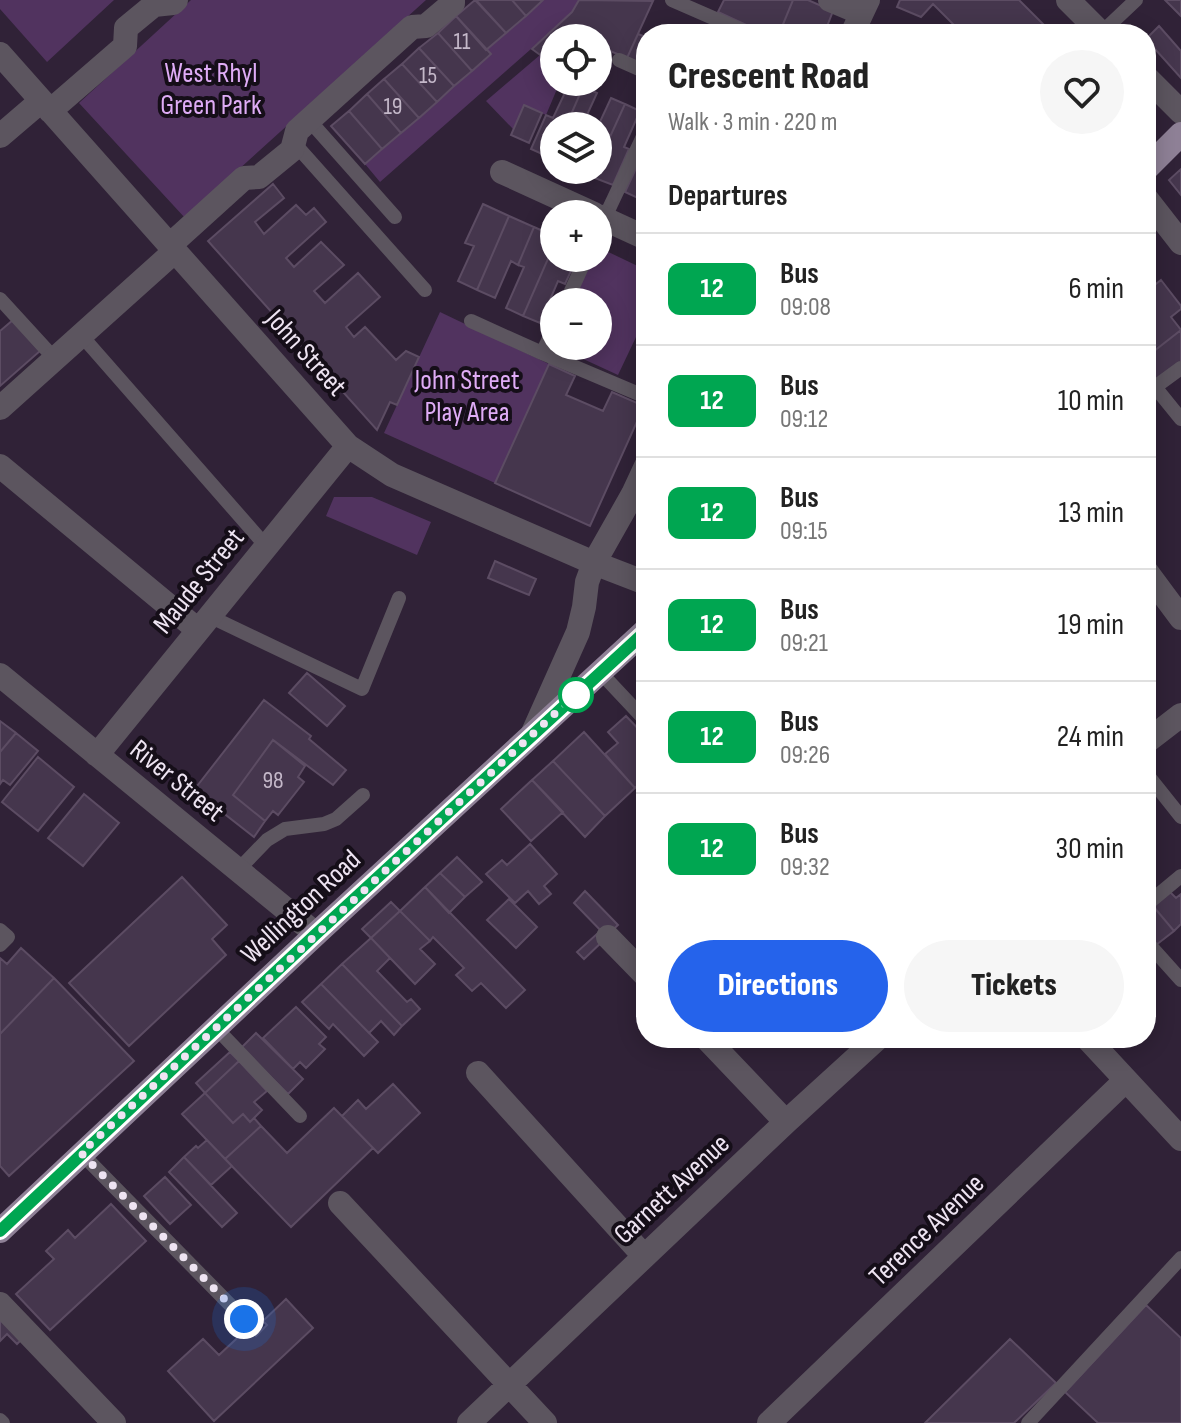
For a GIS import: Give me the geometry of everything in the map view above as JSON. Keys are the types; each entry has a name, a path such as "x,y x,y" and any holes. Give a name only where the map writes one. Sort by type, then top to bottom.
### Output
{"main road":[{"path":"1156,159 1181,134"},
{"name":"Wellington Road","path":"2,1224 636,639"}],"street":[{"path":"0,136 125,46 126,28 154,5 176,0"},
{"path":"0,408 81,335 244,178 259,177 292,150 297,131 412,27 426,26 453,0"},
{"path":"830,0 860,16"},
{"path":"1068,0 1092,24"},
{"name":"John Street","path":"0,54 348,446 392,475 636,579"},
{"path":"1156,87 1181,112"},
{"path":"502,172 558,200"},
{"path":"1156,211 1181,243"},
{"path":"612,225 636,234"},
{"name":"Maude Street","path":"97,755 348,446"},
{"path":"0,466 204,623"},
{"path":"532,735 578,632 587,582 594,563 636,488"},
{"path":"1156,584 1181,618"},
{"name":"River Street","path":"0,675 316,934"},
{"path":"1156,734 1181,715"},
{"path":"608,937 636,966"},
{"path":"716,1048 786,1122"},
{"name":"Garnett Avenue","path":"469,1423 867,1048"},
{"path":"1096,1048 1178,1128"},
{"path":"478,1073 644,1256"},
{"name":"Terence Avenue","path":"769,1423 1126,1080"},
{"path":"340,1203 545,1423"},
{"path":"0,1304 114,1423"}],"lane":[{"path":"672,0 727,24"},
{"path":"1112,24 1136,0"},
{"path":"619,60 636,68"},
{"path":"309,120 395,217"},
{"path":"294,143 425,290"},
{"path":"609,200 636,149"},
{"path":"0,299 54,358"},
{"path":"471,321 540,352"},
{"path":"81,335 266,546"},
{"path":"559,360 636,393"},
{"path":"1156,386 1181,368"},
{"path":"1156,388 1181,419"},
{"path":"204,623 362,689 399,598"},
{"path":"600,672 636,710"},
{"path":"1156,786 1181,817"},
{"path":"238,870 267,840 285,829 324,824 336,819 363,795"},
{"path":"1156,897 1181,876"},
{"path":"0,930 8,937 0,945"},
{"path":"1156,952 1181,980"},
{"path":"216,1028 300,1116"},
{"path":"81,1153 244,1319"},
{"path":"1028,1423 1181,1258"}],"green space":[{"path":"0,0 114,0 47,62 0,9"},
{"name":"West Rhyl Green Park","path":"191,0 426,0 185,218 79,103"},
{"path":"543,0 579,0 559,24 540,24 540,41 380,182 365,164 490,55 486,50"},
{"path":"540,55 540,96 554,96 547,112 524,106 513,129 486,101"},
{"path":"612,254 636,265 636,337 618,375 585,360 612,360 612,288 579,288 586,272 612,272"},
{"name":"John Street Play Area","path":"440,312 549,364 495,483 384,433"},
{"path":"334,497 372,497 431,522 417,555 326,516"}],"building":[{"path":"475,0 506,33 486,50 456,16"},
{"path":"476,0 512,0 526,16 506,33"},
{"path":"512,0 543,0 526,16"},
{"path":"579,0 653,1 643,24 636,24 636,38 627,58 612,52 612,24 559,24"},
{"path":"724,0 793,0 783,24 744,24 718,12"},
{"path":"793,0 808,0 833,11 828,24 783,24"},
{"path":"900,0 1019,0 1043,24 953,24 933,4 921,17 897,7"},
{"path":"1165,0 1181,0 1181,16"},
{"path":"456,16 491,54 472,71 438,33"},
{"path":"1159,26 1181,51 1181,78 1156,50 1156,29"},
{"path":"438,33 472,71 454,86 419,48"},
{"path":"636,38 636,62 627,58"},
{"path":"540,42 540,55 532,49"},
{"path":"419,48 454,86 437,102 402,64"},
{"path":"402,64 437,102 419,118 384,79"},
{"path":"384,79 419,118 401,133 367,94"},
{"path":"367,94 401,133 382,149 349,111"},
{"path":"563,96 579,96 572,112 556,112"},
{"path":"579,96 596,96 588,112 572,112"},
{"path":"611,98 625,104 612,132 612,112 604,112"},
{"path":"625,104 636,109 636,120 624,147 629,149 613,185 610,184 612,132"},
{"path":"524,105 540,112 529,143 511,135"},
{"path":"349,111 382,149 365,164 331,126"},
{"path":"540,129 540,153 531,149"},
{"path":"636,168 636,197 625,192"},
{"path":"1181,169 1181,195 1169,180"},
{"path":"273,184 284,198 255,222 264,234 296,205 306,215 314,208 326,222 286,258 294,267 321,242 344,265 314,291 325,303 358,273 380,297 346,327 354,337 365,327 396,360 406,351 419,357 397,405 390,402 377,430 208,241"},
{"path":"483,204 509,216 477,290 458,281 474,246 465,243"},
{"path":"509,216 534,227 518,265 511,261 495,298 477,290"},
{"path":"534,227 540,230 542,272 523,316 506,308 524,267 518,265"},
{"path":"542,272 571,272 565,284 558,281 555,288 540,288 540,323 523,316"},
{"path":"1161,280 1181,306 1171,317 1181,330 1156,349 1156,284"},
{"path":"13,320 40,351 0,386 0,331"},
{"path":"1181,330 1181,362 1156,382 1156,349"},
{"path":"549,364 575,376 566,395 603,411 612,392 636,402 636,424 590,526 495,483"},
{"path":"495,561 536,579 529,595 488,578"},
{"path":"307,673 345,706 327,726 289,693"},
{"path":"264,700 311,736 309,739 346,770 333,785 273,740 233,795 265,821 254,837 194,790"},
{"path":"626,716 636,726 635,788 605,754 618,743 608,732"},
{"path":"0,721 16,733 0,752"},
{"path":"584,732 635,788 605,816 553,761"},
{"path":"16,733 38,751 10,785 3,780 0,784 0,752"},
{"path":"273,740 305,766 298,777 304,782 278,815 273,811 265,821 233,795"},
{"path":"38,757 74,787 38,831 2,802"},
{"path":"553,761 605,816 585,837 532,780"},
{"path":"532,780 563,812 531,841 501,809"},
{"path":"84,794 119,823 83,866 48,838"},
{"path":"530,844 557,874 544,886 551,894 539,904 528,891 515,903 486,874 502,860 507,865"},
{"path":"457,857 482,882 465,897 440,873"},
{"path":"440,873 465,897 449,913 425,887"},
{"path":"182,877 227,925 212,939 226,955 129,1046 69,983"},
{"path":"425,887 525,990 506,1008 481,983 472,991 456,975 464,968 433,937 430,941 400,911"},
{"path":"585,891 618,925 606,936 574,903"},
{"path":"1170,892 1176,898 1181,894 1181,924 1174,931 1156,910 1156,904"},
{"path":"509,899 537,927 516,948 487,920"},
{"path":"391,902 400,911 371,938 362,929"},
{"path":"1156,910 1174,931 1156,945"},
{"path":"400,911 430,941 420,949 435,964 415,984 371,938"},
{"path":"598,933 605,939 584,959 577,952"},
{"path":"371,938 390,958 377,971 407,1002 411,999 420,1009 402,1026 342,964"},
{"path":"21,948 54,978 0,1034 0,958 7,964"},
{"path":"342,964 402,1026 394,1035 381,1021 369,1033 321,984"},
{"path":"54,978 134,1061 9,1176 0,1166 0,1034"},
{"path":"321,984 378,1042 364,1056 333,1024 329,1029 302,1002"},
{"path":"296,1007 326,1037 319,1044 325,1049 306,1068 300,1062 293,1069 263,1038"},
{"path":"256,1033 303,1079 288,1094 241,1048"},
{"path":"230,1052 239,1061 205,1093 196,1083"},
{"path":"239,1061 267,1091 254,1102 262,1110 250,1122 243,1114 233,1123 205,1093"},
{"path":"393,1084 420,1113 378,1153 342,1116 358,1100 366,1109"},
{"path":"205,1093 233,1123 243,1114 250,1122 254,1118 261,1126 225,1159 182,1114"},
{"path":"334,1108 373,1148 291,1227 225,1159 261,1126 287,1153"},
{"path":"207,1140 232,1166 211,1185 184,1157"},
{"path":"184,1157 237,1213 222,1227 169,1172"},
{"path":"165,1177 191,1205 170,1224 144,1196"},
{"path":"111,1204 146,1241 50,1330 16,1294 54,1259 46,1251 68,1230 75,1238"},
{"path":"286,1299 313,1328 214,1421 168,1371 203,1339 219,1355 248,1328 256,1336 267,1325 263,1321"},
{"path":"1146,1305 1181,1338 1181,1423 1098,1423 1065,1392"},
{"path":"0,1314 23,1338 17,1344 7,1334 0,1341"},
{"path":"1010,1339 1056,1383 1014,1423 925,1423"}],"bus line":[{"name":"12","path":"0,1231 316,934 636,640"}],"route":[{"path":"244,1319 81,1153 576,695"}]}
